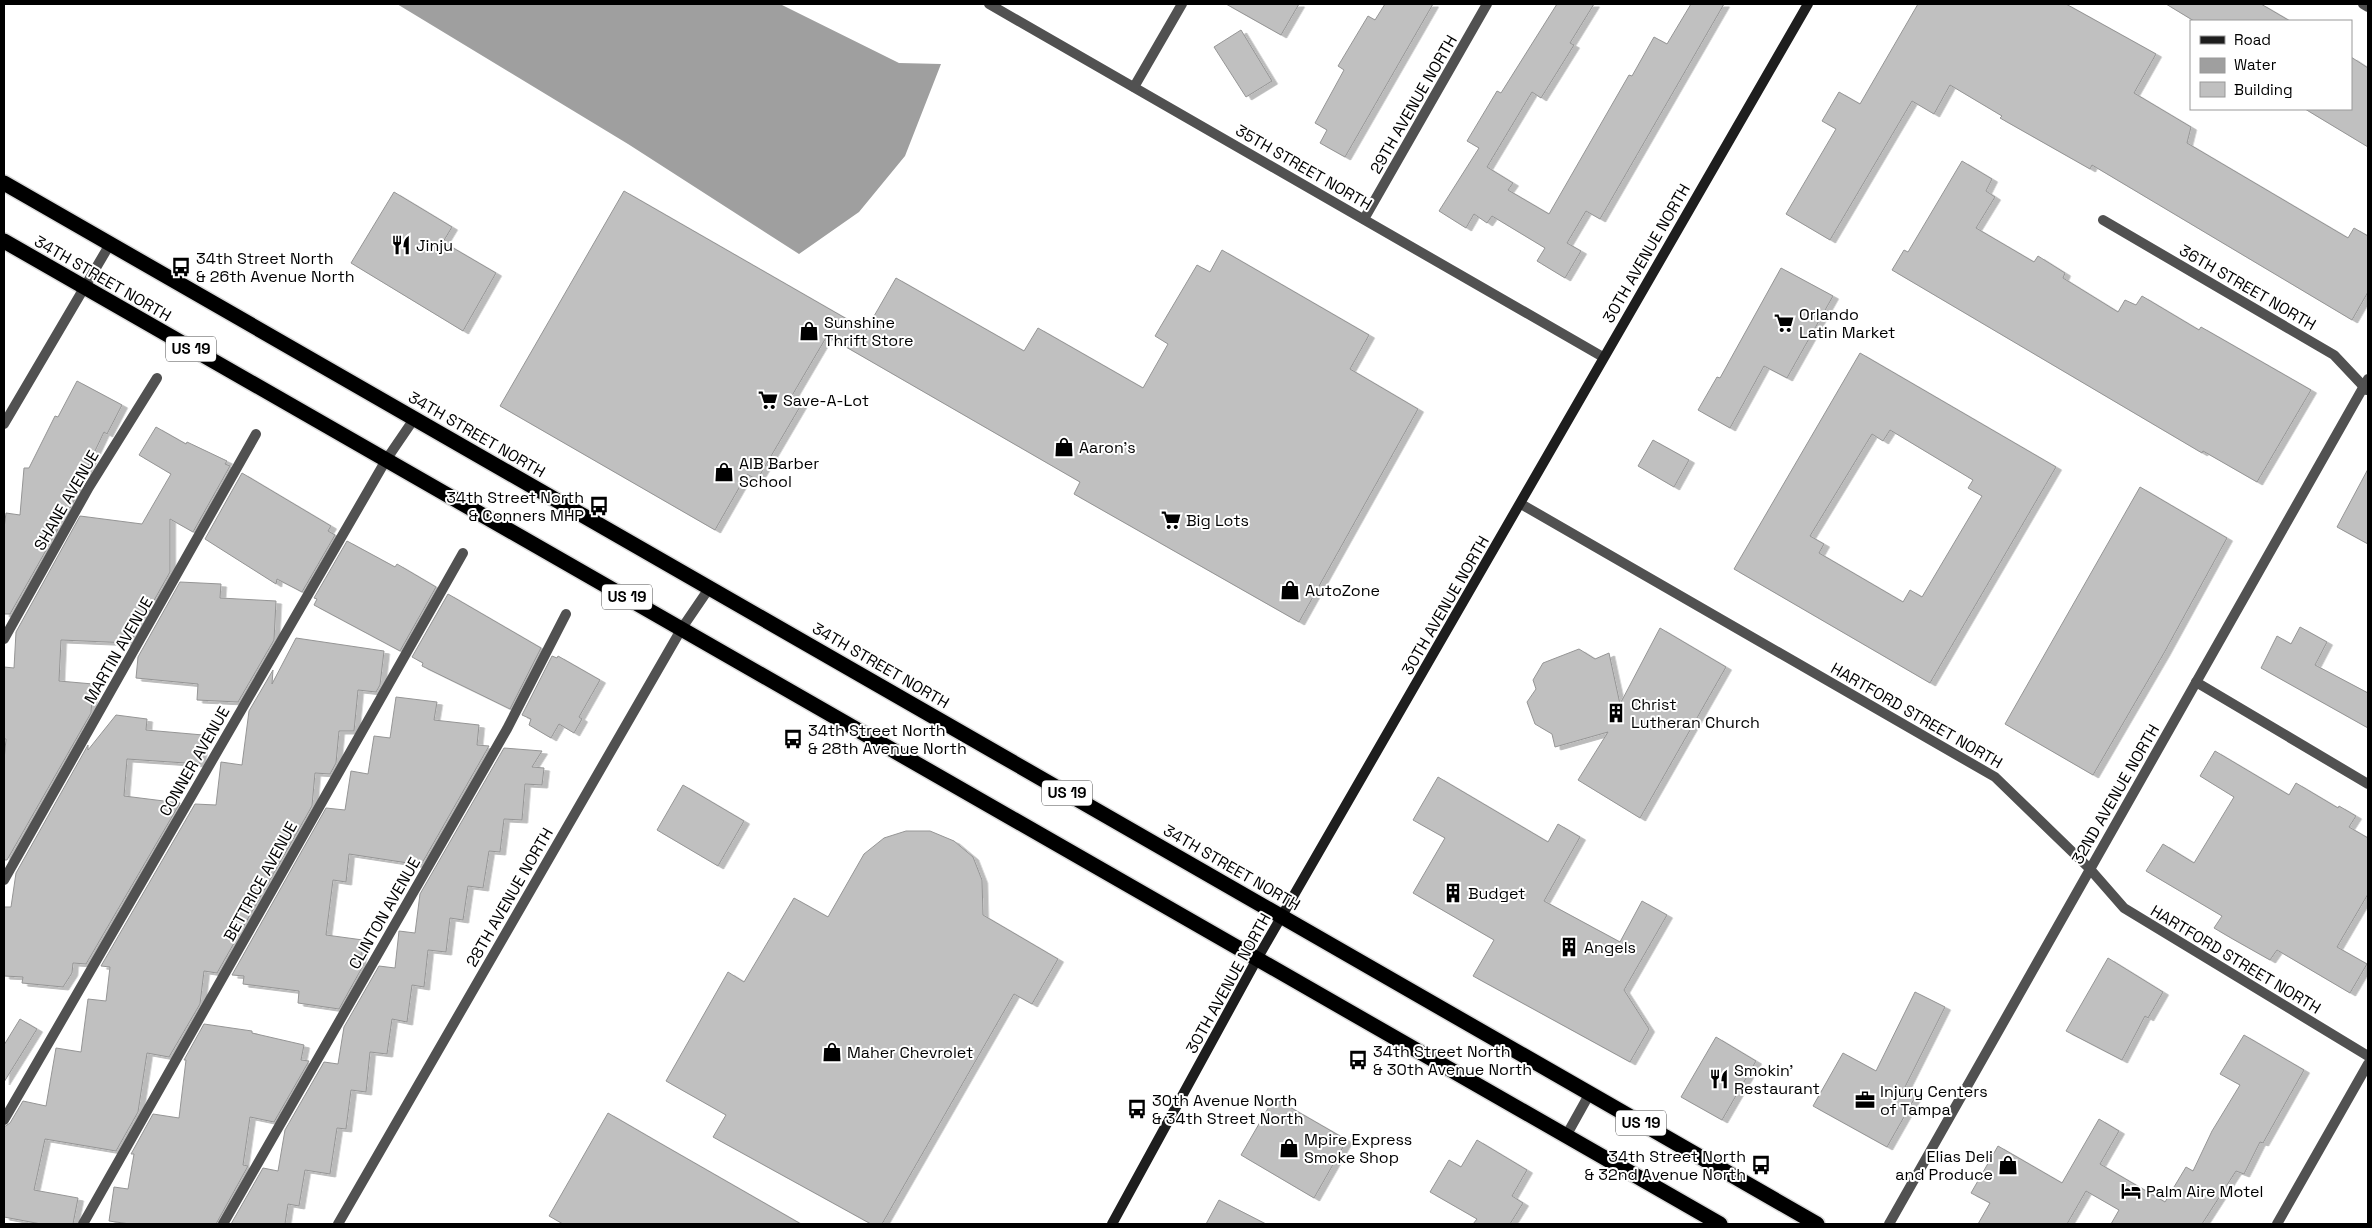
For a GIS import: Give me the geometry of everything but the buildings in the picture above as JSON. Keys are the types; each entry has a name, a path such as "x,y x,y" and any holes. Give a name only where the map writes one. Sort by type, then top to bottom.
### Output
{"highway":[{"name":"34TH STREET NORTH","path":"4,183 1817,1224"},
{"name":"34TH STREET NORTH","path":"4,241 1720,1224"}],"street":[{"name":"35TH STREET NORTH","path":"989,4 1603,357"},
{"path":"1134,87 1182,4"},
{"name":"29TH AVENUE NORTH","path":"1364,219 1487,4"},
{"name":"30TH AVENUE NORTH","path":"1112,1224 1257,959 1808,4"},
{"path":"2363,4 2368,7"},
{"name":"36TH STREET NORTH","path":"2103,220 2334,355 2367,386"},
{"path":"4,424 110,244"},
{"name":"SHANE AVENUE","path":"4,638 90,487 157,378"},
{"name":"32ND AVENUE NORTH","path":"1890,1224 2089,868 2367,386"},
{"name":"CONNER AVENUE","path":"4,1120 386,460 414,419"},
{"name":"MARTIN AVENUE","path":"4,880 256,434"},
{"name":"HARTFORD STREET NORTH","path":"1521,504 1995,776 2089,868 2124,908 2368,1056"},
{"name":"BETTRICE AVENUE","path":"83,1224 463,553"},
{"name":"28TH AVENUE NORTH","path":"338,1224 682,628 710,587"},
{"name":"CLINTON AVENUE","path":"222,1224 507,729 566,614"},
{"path":"2196,682 2368,784"},
{"path":"2276,1224 2368,1064"},
{"path":"1566,1136 1590,1093"}],"water":[{"path":"397,4 780,4 899,63 941,64 905,156 859,212 799,254 628,144"}],"place":[{"name":"Jinju","path":"401,245"},
{"name":"34th Street North & 26th Avenue North","path":"181,267"},
{"name":"Orlando Latin Market","path":"1784,323"},
{"name":"Sunshine Thrift Store","path":"809,331"},
{"name":"Save-A-Lot","path":"768,400"},
{"name":"Aaron's","path":"1064,447"},
{"name":"AIB Barber School","path":"724,472"},
{"name":"34th Street North & Conners MHP","path":"599,506"},
{"name":"Big Lots","path":"1171,520"},
{"name":"AutoZone","path":"1290,590"},
{"name":"Christ Lutheran Church","path":"1616,713"},
{"name":"34th Street North & 28th Avenue North","path":"793,739"},
{"name":"Budget","path":"1453,893"},
{"name":"Angels","path":"1569,947"},
{"name":"Maher Chevrolet","path":"832,1052"},
{"name":"34th Street North & 30th Avenue North","path":"1358,1060"},
{"name":"Smokin' Restaurant","path":"1719,1079"},
{"name":"Injury Centers of Tampa","path":"1865,1100"},
{"name":"30th Avenue North & 34th Street North","path":"1137,1109"},
{"name":"Mpire Express Smoke Shop","path":"1289,1148"},
{"name":"34th Street North & 32nd Avenue North","path":"1761,1165"},
{"name":"Elias Deli and Produce","path":"2008,1165"},
{"name":"Palm Aire Motel","path":"2131,1191"}]}
